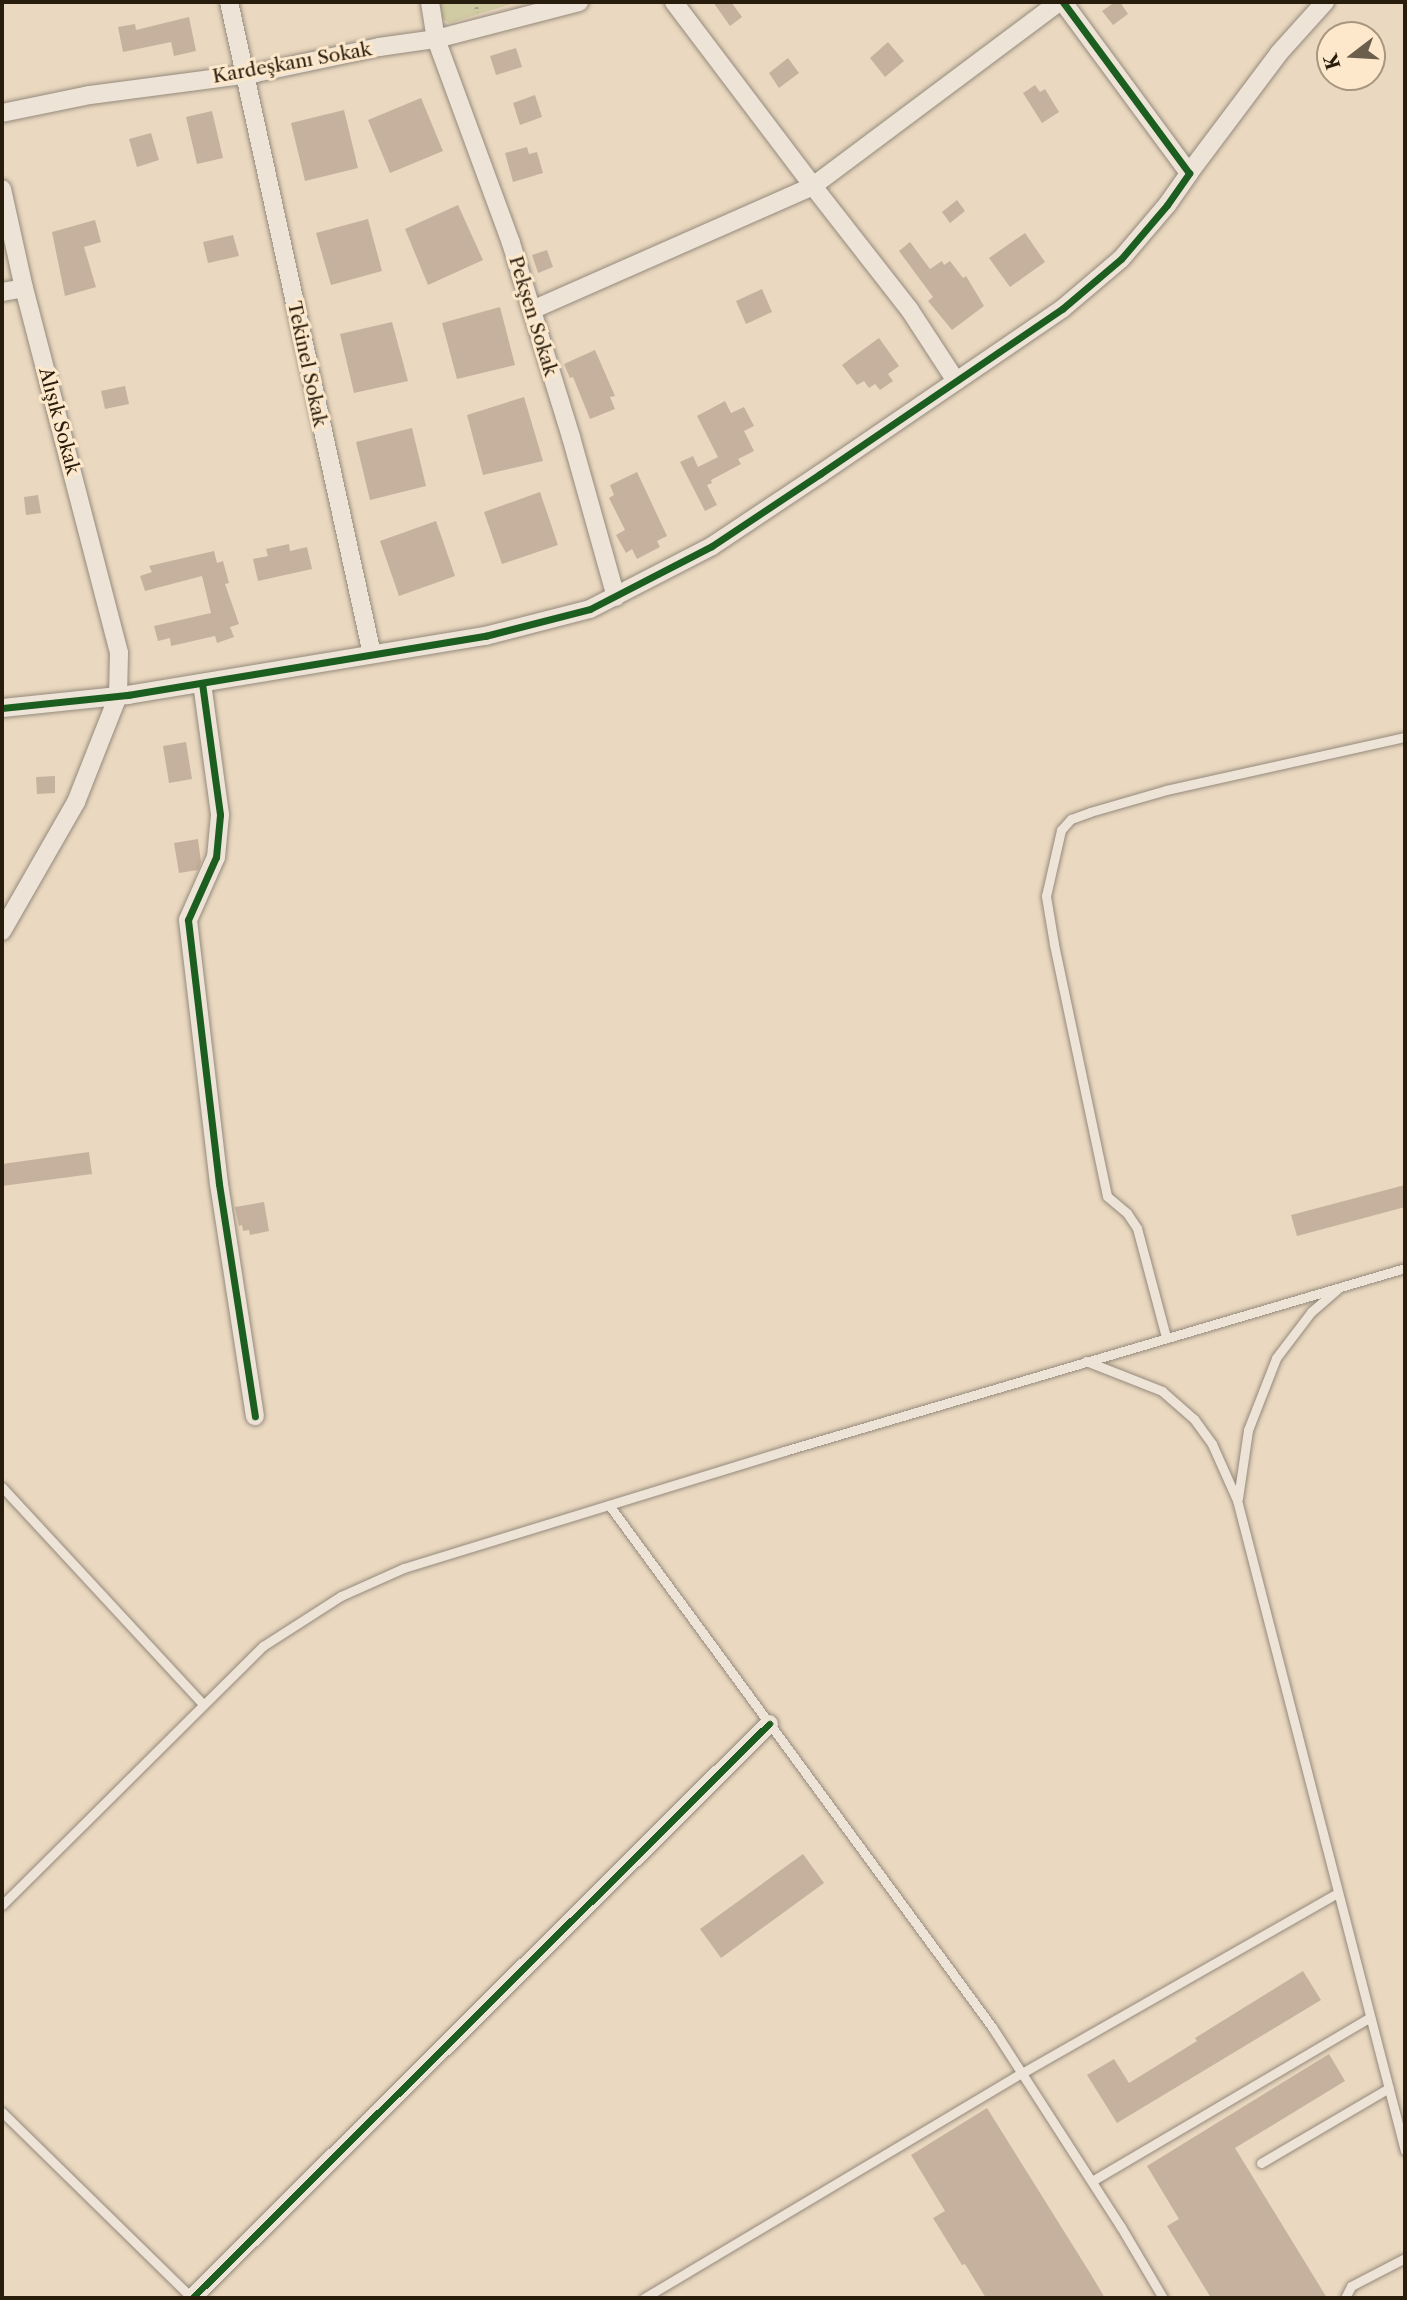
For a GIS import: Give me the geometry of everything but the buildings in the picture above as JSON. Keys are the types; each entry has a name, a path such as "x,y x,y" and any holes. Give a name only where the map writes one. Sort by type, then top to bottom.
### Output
{"street":[{"name":"Tekinel Sokak","path":"229,2 372,654"},
{"name":"Pekşen Sokak","path":"430,2 436,39 532,310 616,597"},
{"name":"Kardeşkanı Sokak","path":"2,113 90,95 246,74 436,39 579,2"},
{"path":"674,2 909,309 956,381"},
{"path":"532,310 813,186 1061,2 1189,173"},
{"path":"2,708 118,696 485,636 590,609 712,546 1062,309 1121,259 1167,205 1279,53 1325,2"},
{"name":"Alışık Sokak","path":"2,188 24,288 119,653 118,696"},
{"path":"2,292 24,288"},
{"path":"202,682 220,816 216,857 188,920 219,1184 255,1416"},
{"path":"2,931 76,802 118,696"},
{"path":"192,2298 769,1724"}],"lane":[{"path":"1166,1338 1137,1228 1127,1213 1107,1196 1057,957 1046,896 1061,830 1071,819 1166,790 1405,737"},
{"path":"2,1905 263,1646 341,1596 404,1568 1086,1361 1405,1268"},
{"path":"1237,1500 1248,1430 1276,1358 1311,1312 1339,1287"},
{"path":"1086,1361 1162,1391 1194,1419 1212,1444 1237,1500 1405,2151"},
{"path":"2,1487 203,1704"},
{"path":"609,1505 992,2027 1092,2181 1163,2298"},
{"path":"644,2298 1022,2073 1337,1893"},
{"path":"1092,2181 1370,2017"},
{"path":"1261,2163 1389,2088"},
{"path":"2,2112 192,2298"},
{"path":"1345,2298 1351,2286 1405,2259"}],"shaded area":[{"path":"439,2 518,2 449,23 443,19"}],"cycle path":[{"path":"2,708 128,695 485,636 590,609 712,546 1062,309 1121,259 1167,205 1189,173 1063,2"},
{"path":"202,683 220,815 216,857 188,920 219,1184 255,1416"},
{"path":"192,2298 769,1724"}]}
